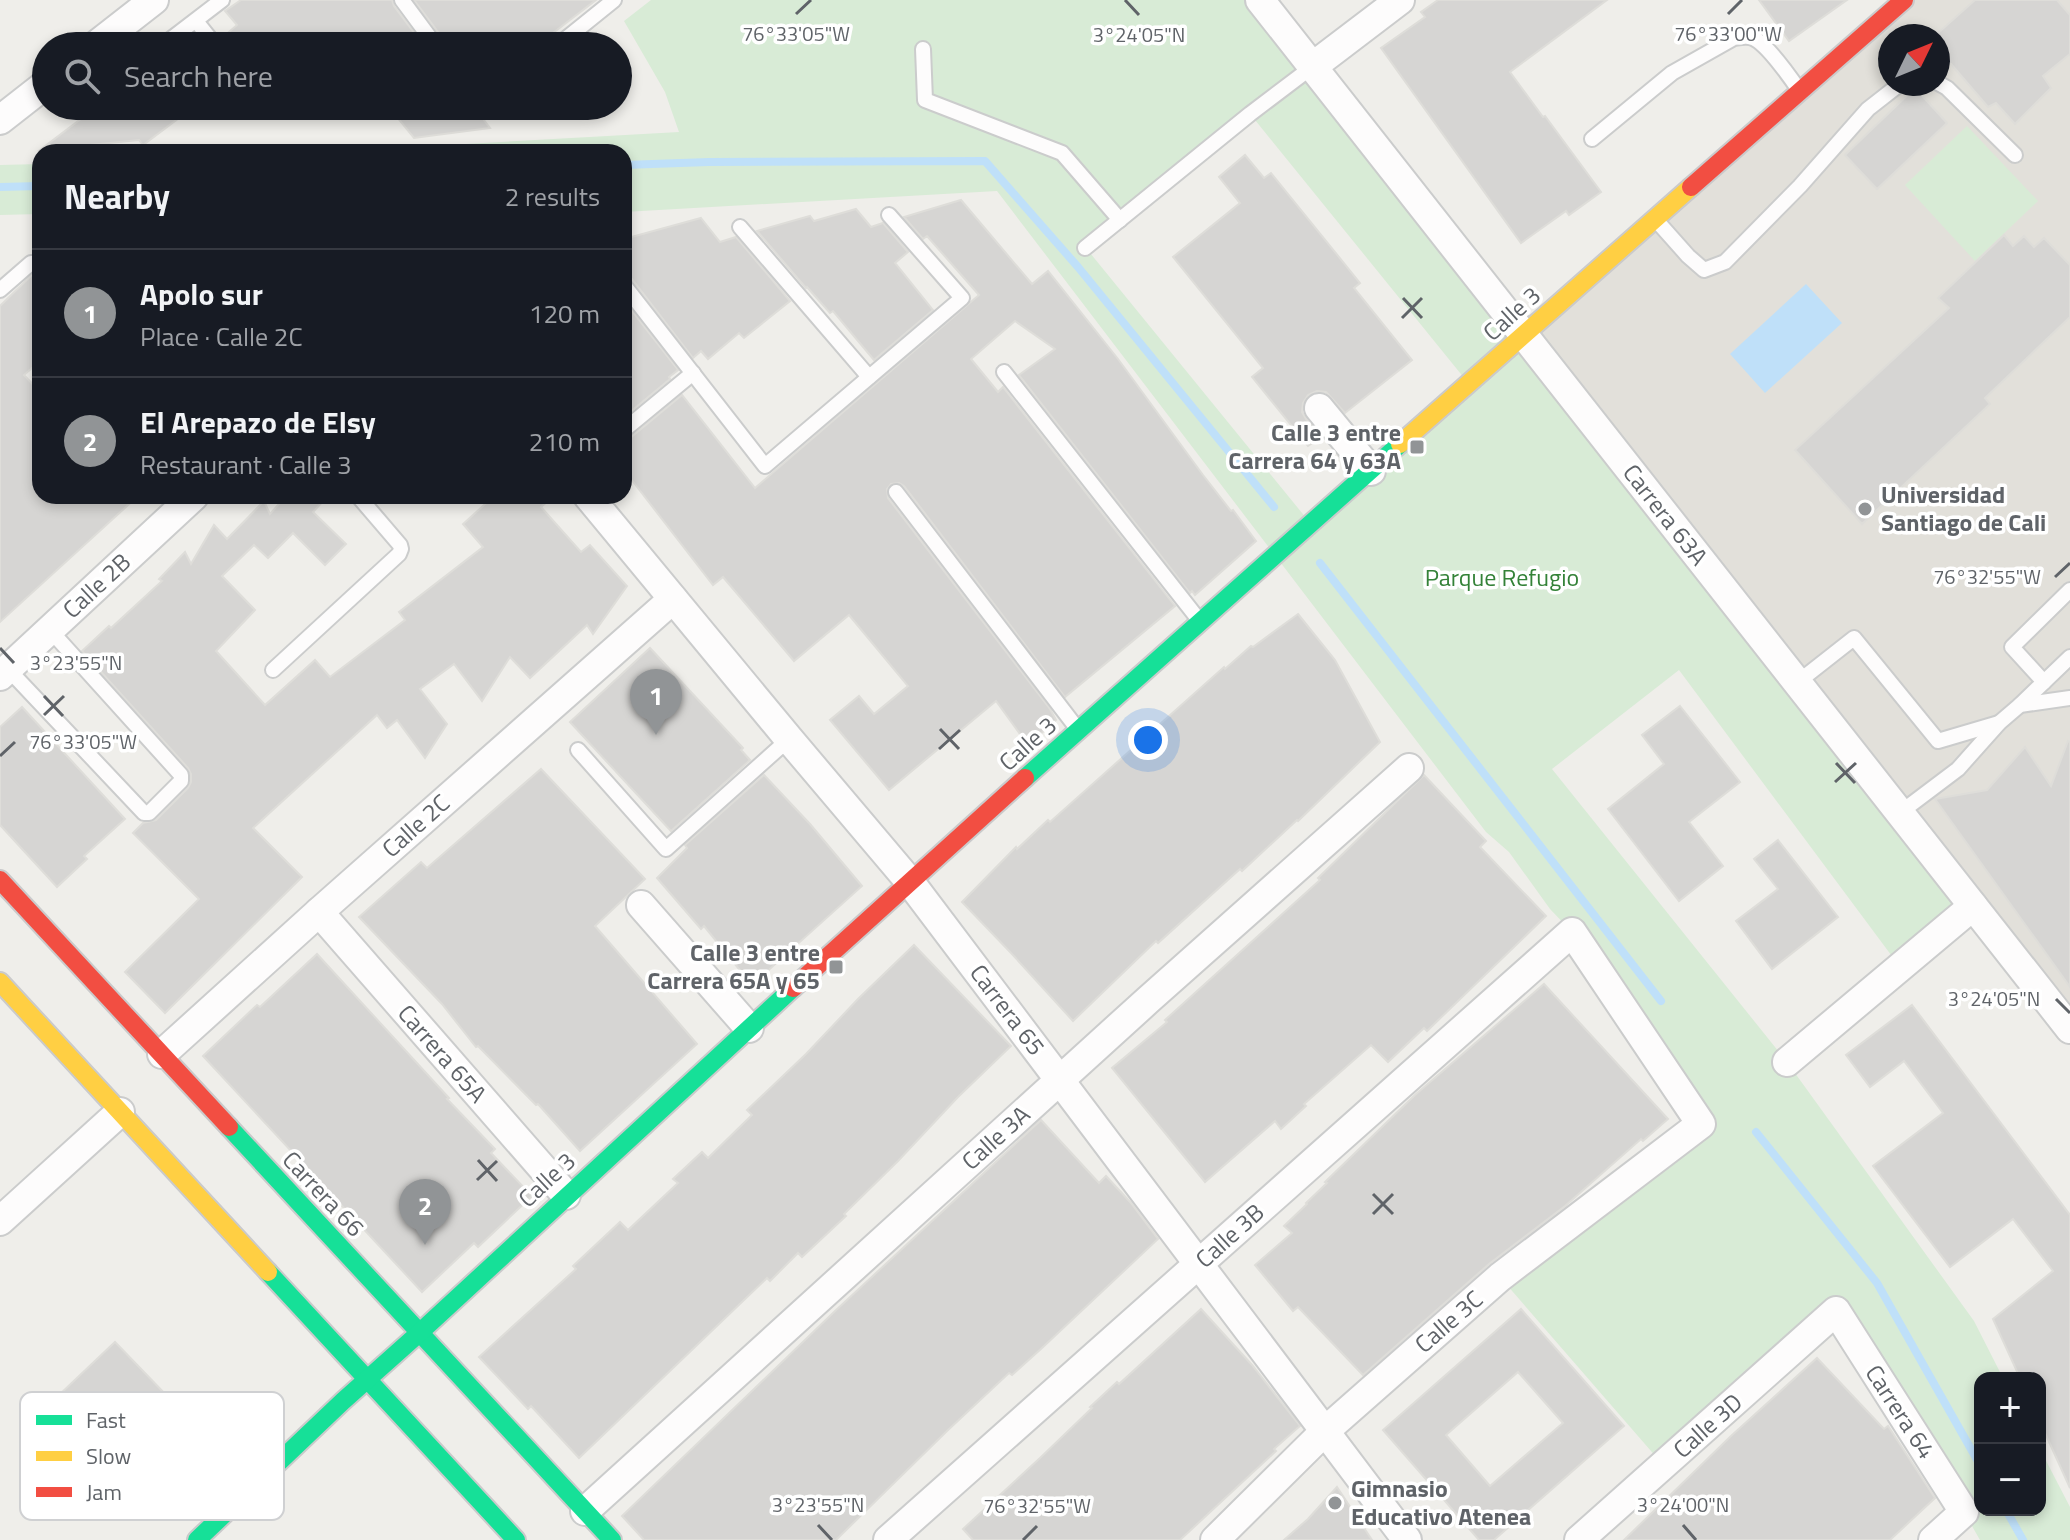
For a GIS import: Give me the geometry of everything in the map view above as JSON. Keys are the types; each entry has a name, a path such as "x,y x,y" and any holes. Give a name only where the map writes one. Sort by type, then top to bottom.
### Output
{"street":[{"path":"113,32 154,0"},
{"name":"Carrera 63A","path":"1260,0 2070,1029"},
{"path":"1312,67 1400,0"},
{"name":"Calle 3","path":"284,1458 566,1195 910,882 1904,0"},
{"path":"0,120 32,95"},
{"path":"1319,408 1371,471"},
{"name":"Calle 2B","path":"4,673 185,504"},
{"name":"Carrera 65","path":"595,504 910,882 1407,1540"},
{"name":"Calle 2C","path":"162,1054 673,599"},
{"name":"Calle 3A","path":"585,1511 1148,1000 1409,768"},
{"name":"Carrera 66","path":"0,880 612,1540"},
{"path":"641,905 749,1028"},
{"path":"1787,1062 1973,906"},
{"name":"Carrera 65A","path":"319,912 566,1195"},
{"name":"Calle 3B","path":"888,1540 1572,932 1701,1124"},
{"path":"0,982 516,1540"},
{"path":"0,1221 120,1112"},
{"name":"Calle 3C","path":"1215,1540 1325,1431 1500,1277 1701,1124"},
{"name":"Carrera 64","path":"1836,1311 1964,1512 1933,1540"},
{"name":"Calle 3D","path":"1579,1540 1836,1311"},
{"name":"Calle 3","path":"197,1540 218,1520"}],"lane":[{"path":"181,32 222,0"},
{"path":"402,0 426,32"},
{"path":"574,32 614,0"},
{"path":"196,21 205,32"},
{"path":"1592,139 1672,73 1734,38 1755,39 1785,69 1800,92"},
{"path":"923,49 925,100 1062,153 1120,220"},
{"path":"1085,248 1312,67"},
{"path":"1950,91 2015,155"},
{"path":"1655,219 1704,270 1725,262 1800,186 1868,109 1885,96"},
{"path":"632,295 765,466 962,298 889,215"},
{"path":"740,227 869,377"},
{"path":"0,290 31,263"},
{"path":"1004,372 1201,622"},
{"path":"632,423 693,373"},
{"path":"896,492 1079,731"},
{"path":"273,670 399,554 400,545 365,504"},
{"path":"2044,682 2012,647 2070,590"},
{"path":"4,673 144,813 149,813 181,781 181,775 50,630"},
{"path":"1798,682 1854,638 1938,741 1999,723"},
{"path":"1901,812 1958,769 1999,723 2070,657"},
{"path":"2020,705 2070,698"},
{"path":"578,750 666,849 789,739"}],"shaded area":[{"name":"Universidad Santiago de Cali","path":"1904,0 2070,0 2070,1029 1523,336"}],"green space":[{"name":"Parque Refugio","path":"651,0 1260,0 1973,906 1900,967 1679,670 1552,769 1787,1062 1974,1321 2000,1372 1974,1372 1974,1516 2046,1516 2046,1461 2070,1507 2070,1540 1980,1540 1836,1312 1664,1466 1500,1277 1700,1124 1572,932 1550,909 1509,852 1486,832 997,191 632,212 632,144 465,144 679,132 665,92 624,21","holes":["1251,115 1469,384 1311,524 1086,248"]},
{"path":"1967,126 2038,201 1975,261 1905,185"},
{"path":"32,164 32,214 0,215 0,165"}],"water":[{"path":"1806,284 1842,323 1765,393 1730,354"}],"building":[{"path":"241,0 392,0 414,32 229,32 237,25 225,11"},
{"path":"414,0 596,0 554,32 438,32"},
{"path":"1438,0 1607,0 1510,72 1601,192 1569,215 1566,211 1521,243 1381,48 1425,17 1421,12"},
{"path":"1759,0 1847,0 1789,41"},
{"path":"1975,0 2057,0 2070,15 2070,54 2043,76 2051,88 2015,124 1996,103 1988,107 1950,64 1948,24"},
{"path":"1907,96 1922,96 1947,123 1877,189 1845,155"},
{"path":"80,120 176,120 144,144 139,140 48,144"},
{"path":"399,120 484,120 490,128 414,138"},
{"path":"1245,155 1264,178 1271,173 1360,283 1354,288 1412,360 1345,413 1326,392 1317,391 1308,395 1302,412 1321,437 1308,446 1252,377 1263,368 1173,257 1240,203 1219,177"},
{"path":"961,200 1032,284 1048,271 1256,541 1195,595 1192,591 1190,593 1019,375 1055,349 1015,321 971,359 998,392 1003,387 1175,606 1065,697 904,486 891,484 887,489 888,498 1056,720 1028,745 996,701 889,790 830,720 859,696 874,714 908,686 849,615 794,661 723,577 713,585 632,480 632,436 682,395 755,488 979,295 927,236 923,239 904,217"},
{"path":"856,209 871,227 883,223 908,252 895,263 933,310 874,360 833,311 830,313 806,288 757,231 810,216 814,221"},
{"path":"701,218 720,242 736,237 790,301 744,338 739,333 708,359 701,351 693,358 632,279 632,237"},
{"path":"2004,235 2013,246 2024,236 2034,247 2044,238 2070,265 2070,317 1985,398 1990,404 1862,524 1795,450 1949,308 1938,298"},
{"path":"32,275 32,368 24,375 32,384 32,504 129,504 0,622 0,306"},
{"path":"632,311 678,370 632,410"},
{"path":"261,504 265,504 270,514 279,504 320,504 313,512 346,544 325,565 293,533 268,558 254,545 222,576 255,610 216,651 265,705 315,660 330,677 405,620 399,612 483,547 463,524 485,504 545,504 541,507 581,552 590,545 627,586 593,634 587,625 530,678 510,657 482,701 454,664 420,689 447,724 425,758 397,720 387,728 377,715 253,828 302,877 165,1013 125,972 199,899 133,833 143,823 156,820 188,788 191,774 82,651 162,581 159,579 185,552 191,564 214,525 227,539"},
{"path":"1298,614 1335,660 1380,742 1242,871 1240,869 1158,943 1156,941 1073,1021 962,902 1016,847 1048,820 1050,822 1224,667"},
{"path":"650,648 743,748 741,750 750,760 671,831 570,722"},
{"path":"1680,706 1740,782 1689,822 1723,866 1679,901 1608,809 1664,764 1642,735"},
{"path":"22,707 125,819 84,856 87,859 57,887 0,825 0,727"},
{"path":"2068,741 2070,987 1935,799 1987,790 2025,747 2051,786"},
{"path":"541,769 645,879 595,926 697,1044 580,1151 538,1104 476,1047 442,1004 359,917 421,862 427,868"},
{"path":"764,775 862,886 752,985 704,926 701,929 657,878 687,848 685,845"},
{"path":"1424,775 1486,841 1480,847 1546,916 1427,1031 1424,1028 1388,1062 1371,1045 1304,1104 1306,1106 1281,1129 1275,1121 1205,1182 1112,1068 1167,1022 1165,1020 1320,880 1318,878"},
{"path":"1778,840 1838,917 1772,969 1736,921 1778,889 1754,859"},
{"path":"914,945 1011,1046 844,1214 846,1216 802,1257 798,1253 770,1281 767,1278 579,1458 531,1406 528,1409 479,1357 576,1269 573,1266 620,1222 628,1230 678,1183 673,1179 702,1152 708,1158 752,1115 747,1110"},
{"path":"317,954 495,1149 491,1153 532,1196 478,1247 474,1243 422,1292 203,1056"},
{"path":"1544,984 1668,1119 1565,1206 1489,1264 1363,1375 1298,1307 1293,1311 1255,1265 1292,1233 1284,1226 1325,1182 1415,1095"},
{"path":"1912,1005 2070,1215 2070,1488 2046,1435 2046,1372 2017,1372 1993,1319 2053,1271 2013,1219 1950,1267 1873,1166 1943,1113 1904,1061 1870,1087 1846,1055"},
{"path":"1041,1120 1099,1183 1106,1176 1158,1239 1012,1375 1009,1373 836,1540 644,1540 622,1516 834,1312"},
{"path":"1201,1309 1252,1365 1300,1426 1274,1449 1276,1451 1180,1540 973,1540 963,1529 1117,1382 1119,1384"},
{"path":"1521,1309 1624,1426 1494,1540 1479,1540 1383,1430","holes":["1518,1372 1563,1423 1490,1486 1446,1435"]},
{"path":"115,1342 163,1392 62,1392"},
{"path":"1817,1358 1884,1429 1888,1426 1935,1498 1890,1540 1624,1540 1731,1436"},
{"name":"Gimnasio Educativo Atenea","path":"1337,1487 1372,1540 1284,1540 1308,1519"}],"waterway":[{"path":"632,165 985,161 1078,267 1274,507"},
{"path":"0,187 32,186"},
{"path":"1320,563 1661,1001"},
{"path":"1756,1132 1877,1283 1974,1454"},
{"path":"2009,1516 2023,1540"}],"traffic: fast":[{"path":"1025,778 1400,444"},
{"path":"284,1457 793,988"},
{"path":"229,1127 612,1540"},
{"path":"268,1272 516,1540"},
{"path":"197,1540 218,1520"}],"traffic: slow":[{"path":"1400,444 1691,187"},
{"path":"0,982 268,1272"}],"traffic: jam":[{"path":"1691,187 1904,0"},
{"path":"793,988 1025,778"},
{"path":"0,880 229,1127"}],"place":[{"name":"Calle 3 entre Carrera 64 y 63A","path":"1417,447"},
{"name":"Universidad Santiago de Cali","path":"1865,509"},
{"name":"Apolo sur","path":"656,735"},
{"name":"Calle 3 entre Carrera 65A y 65","path":"836,967"},
{"name":"El Arepazo de Elsy","path":"425,1245"},
{"name":"Gimnasio Educativo Atenea","path":"1335,1503"}]}
